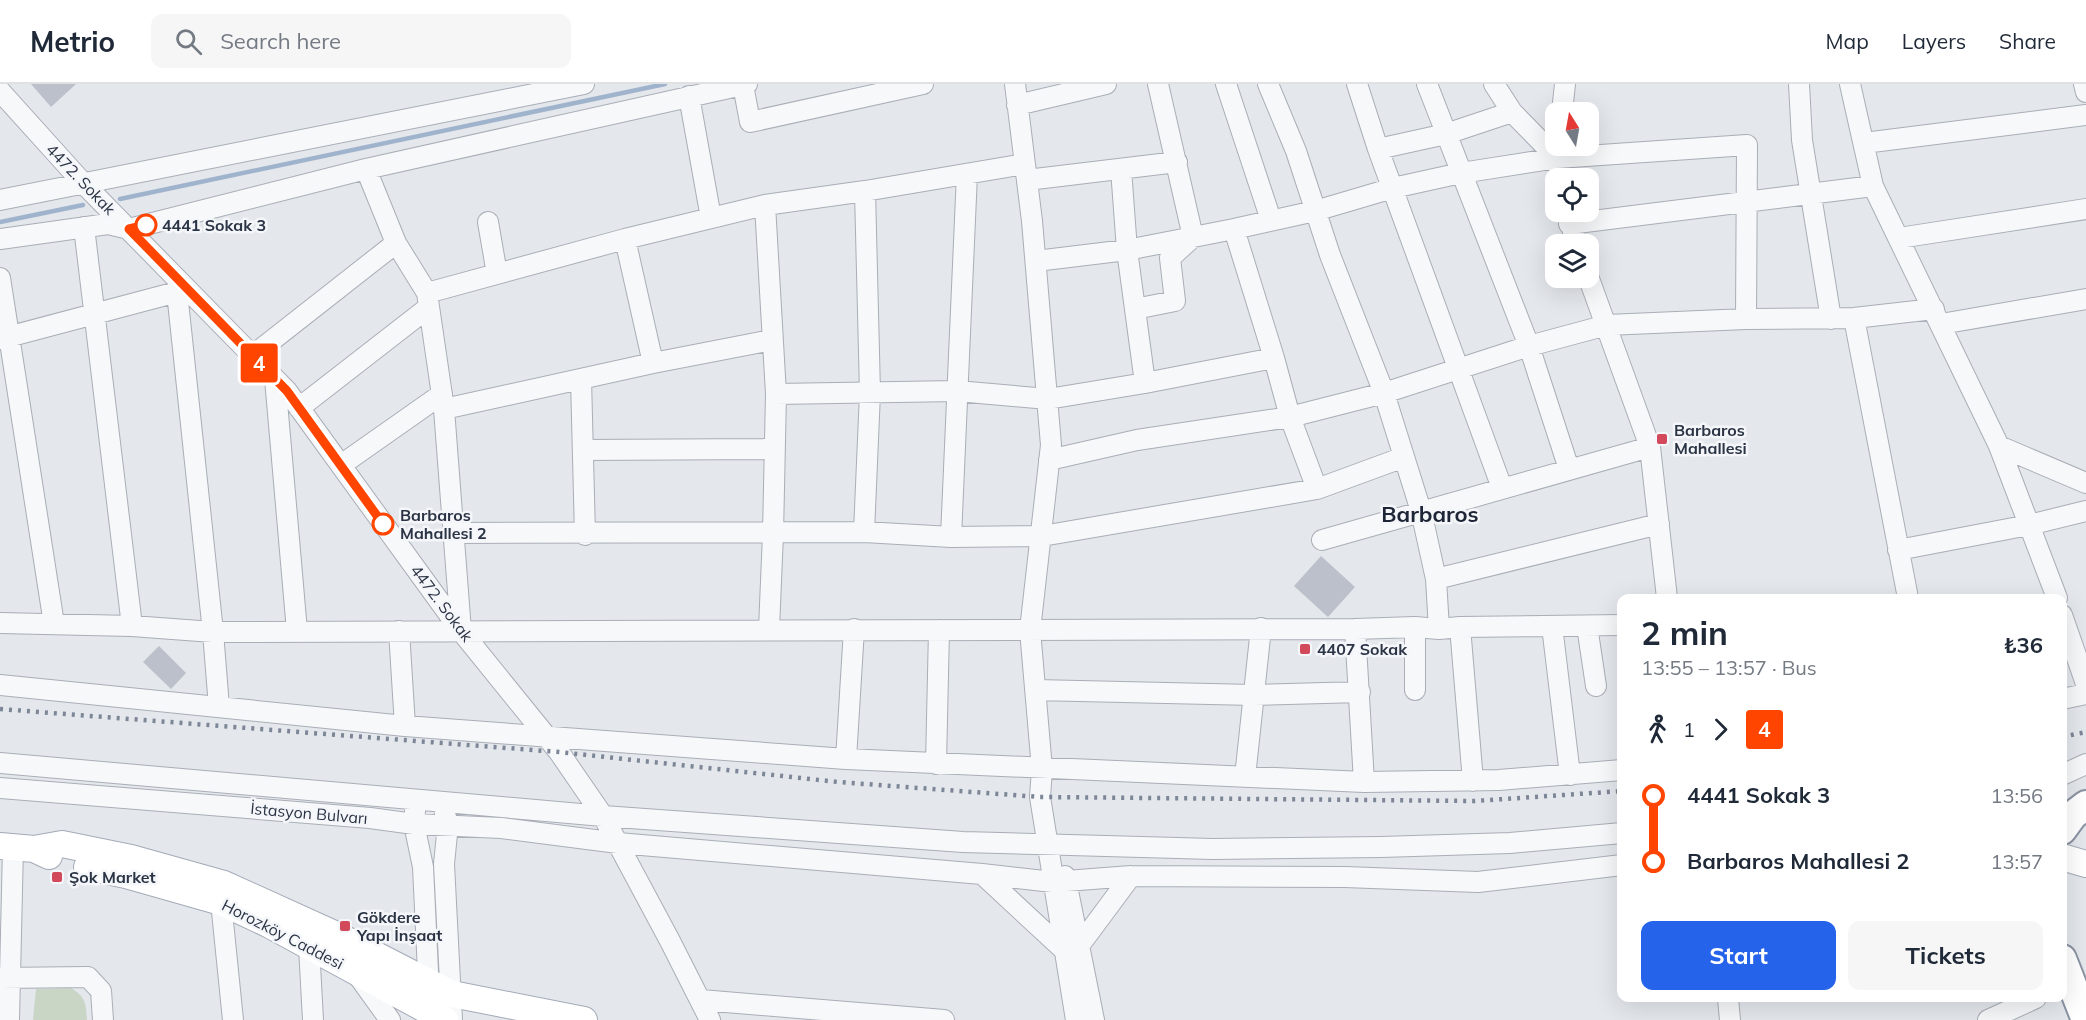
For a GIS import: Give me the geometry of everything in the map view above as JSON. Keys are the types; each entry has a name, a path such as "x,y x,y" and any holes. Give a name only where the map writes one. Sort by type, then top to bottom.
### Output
{"highway":[{"path":"2067,823 2086,805"},
{"path":"2067,972 2086,1020"}],"main road":[{"path":"16,847 62,844 131,858 224,884 341,937 452,994 584,1020"},
{"name":"Horozköy Caddesi","path":"16,847 60,861 126,875 221,902 439,1018"},
{"path":"2067,858 2086,864"}],"street":[{"path":"0,200 584,84"},
{"path":"0,239 108,224 129,229 366,169 745,84 750,122 923,84"},
{"path":"1015,84 1036,261 1051,445 1030,630 1042,769 1052,797 1053,845 1071,948 1076,1020"},
{"path":"1017,105 1106,84"},
{"path":"1158,84 1193,237"},
{"path":"1226,84 1271,220"},
{"path":"1268,84 1296,151 1330,255 1384,393 1421,511 1436,579 1439,629"},
{"path":"1357,84 1378,149 1502,488"},
{"path":"1427,84 1529,346 1569,469"},
{"path":"1494,84 1512,112 1545,141"},
{"path":"1563,102 1565,84"},
{"path":"1799,84 1802,140 1832,319"},
{"path":"1850,84 1873,186 1999,446 2055,594"},
{"path":"2084,84 2086,93"},
{"name":"4472. Sokak","path":"0,91 83,183 129,229 178,286 275,379 299,408 461,631 546,737 603,816 710,1020"},
{"path":"689,96 711,218"},
{"path":"1378,149 1446,134 1512,112"},
{"path":"1864,142 2086,115"},
{"path":"1599,150 1747,145 1746,319"},
{"path":"1036,261 1128,249 1234,229 1315,211 1393,188 1545,155"},
{"path":"299,408 428,300 497,274 625,239 765,205 967,174 1121,169 1177,162"},
{"path":"366,169 396,243 428,300 443,402 461,631"},
{"path":"1121,169 1128,249 1145,383"},
{"path":"951,537 967,174"},
{"path":"1599,215 1873,186"},
{"path":"864,532 870,393 865,191"},
{"path":"765,205 776,394 769,629"},
{"path":"1899,238 2086,209"},
{"path":"488,222 497,274"},
{"path":"84,227 132,626"},
{"path":"1234,229 1290,417 1317,489"},
{"path":"1135,309 1175,300 1170,258 1193,237"},
{"path":"625,239 653,363"},
{"path":"252,356 396,243"},
{"path":"0,278 5,338 54,624"},
{"path":"5,338 178,286 219,707"},
{"path":"1593,288 1650,447 1667,594"},
{"path":"1049,460 1137,440 1290,417 1384,393 1529,346 1607,325 1746,319 1938,316 2086,299"},
{"path":"1854,318 1907,594"},
{"path":"341,465 443,402 581,379 772,340"},
{"path":"776,394 957,391 1048,399 1274,358"},
{"path":"275,379 297,631"},
{"path":"581,379 585,535"},
{"path":"1999,446 2086,483"},
{"path":"1322,540 1650,447"},
{"path":"583,450 775,448"},
{"path":"454,534 864,532 951,537 1042,536 1317,489 1404,457"},
{"path":"1898,550 2029,525 2086,511"},
{"path":"1436,579 1659,524"},
{"path":"0,623 132,626 213,632 1415,627 1439,629 1617,626"},
{"path":"1552,626 1570,775"},
{"path":"1587,626 1596,686"},
{"path":"1415,627 1415,690"},
{"path":"1460,627 1473,781"},
{"path":"1245,777 1261,628"},
{"path":"846,759 854,629"},
{"path":"1355,629 1364,782"},
{"path":"2067,629 2086,684"},
{"path":"936,764 939,630"},
{"path":"399,631 405,726"},
{"path":"0,685 405,726 936,764 1364,782 1473,781 1617,770"},
{"path":"1035,690 1254,695 1360,693"},
{"path":"2067,698 2086,694"},
{"name":"İstasyon Bulvarı","path":"0,763 603,816 963,843 1213,849 1381,847 1510,843 1617,833"},
{"path":"2067,765 2086,763"},
{"path":"2067,772 2086,763"},
{"name":"İstasyon Bulvarı","path":"0,788 370,818 414,824 501,828 618,843 1059,882 1131,876 1345,877 1478,882 1617,866"},
{"path":"427,799 443,808 448,824 444,864 452,994 439,1018 429,984 423,867 414,824 414,814 418,804 427,799"},
{"path":"370,818 414,845 423,867"},
{"path":"444,864 456,842 478,831 501,828"},
{"path":"9,1020 5,978 16,847"},
{"path":"982,874 1071,948 1094,1020"},
{"path":"1071,948 1131,876"},
{"path":"221,902 233,1020"},
{"path":"309,947 313,1020"},
{"path":"356,972 390,1020"},
{"path":"5,978 88,977 101,991 103,1020"},
{"path":"701,1000 944,1020"},
{"path":"1728,1002 1730,1020"},
{"path":"1988,1020 2027,1002"},
{"path":"2065,1002 2072,1020"}],"green space":[{"path":"71,988 84,1001 87,1020 33,1020 36,989"}],"building":[{"path":"31,84 76,84 51,107"},
{"path":"1321,556 1355,587 1328,617 1294,586"},
{"path":"159,646 186,673 171,689 143,662"}],"waterway":[{"path":"120,199 665,84"},
{"path":"0,222 83,205"}],"railway":[{"path":"0,709 559,752 838,782 1040,797 1475,801 1617,791"},
{"path":"2067,736 2086,732"}],"bus line":[{"name":"4","path":"146,225 129,229 287,391 383,524"}],"place":[{"name":"4441 Sokak 3","path":"146,225"},
{"name":"Barbaros Mahallesi","path":"1662,439"},
{"name":"Barbaros Mahallesi 2","path":"383,524"},
{"name":"4407 Sokak","path":"1305,649"},
{"name":"Şok Market","path":"57,877"},
{"name":"Gökdere Yapı İnşaat","path":"345,926"}],"district":[{"name":"Barbaros","path":"1430,514"}]}
